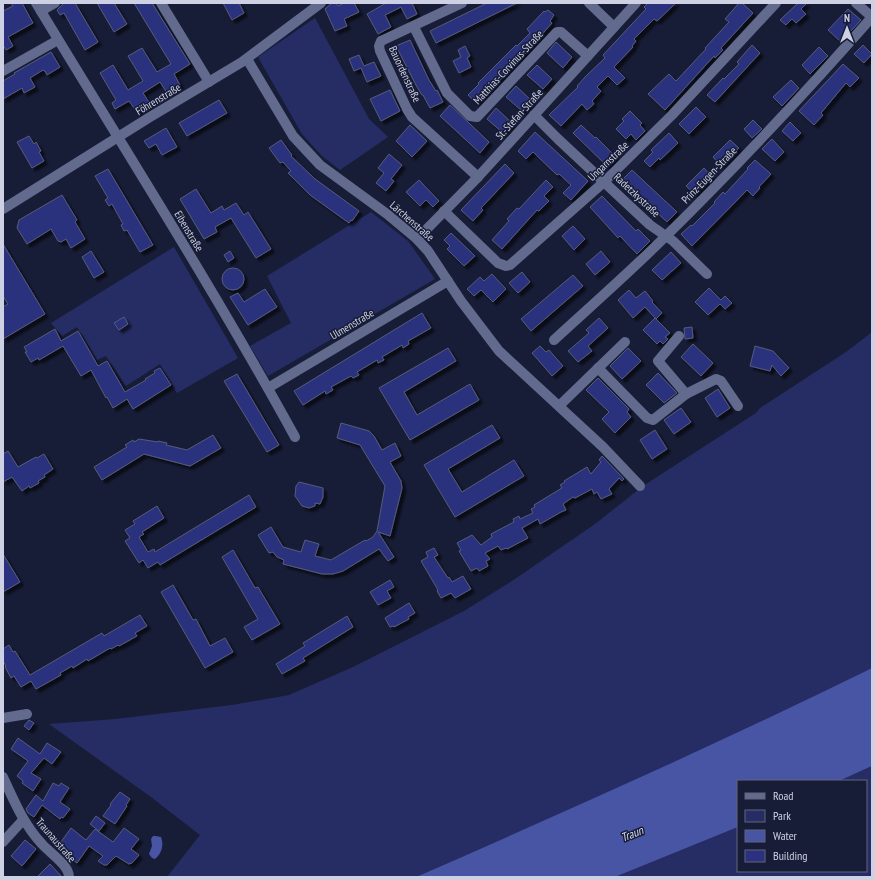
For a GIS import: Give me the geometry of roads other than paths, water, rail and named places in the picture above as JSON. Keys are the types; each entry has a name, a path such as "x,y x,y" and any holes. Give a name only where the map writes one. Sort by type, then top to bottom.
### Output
{"street":[{"path":"38,7 55,3"},
{"path":"161,3 209,82"},
{"name":"Föhrenstraße","path":"3,209 247,59 320,3"},
{"name":"Bauordenstraße","path":"462,3 381,42 379,46 380,51 412,117 478,176"},
{"path":"589,3 614,28"},
{"name":"St.-Stefan-Straße","path":"417,239 478,176 636,3"},
{"name":"Ungarnstraße","path":"444,211 498,263 506,266 514,263 604,182 672,115 776,3"},
{"path":"856,3 872,17"},
{"name":"Eibenstraße","path":"38,7 171,224 268,388 295,437"},
{"name":"Prinz-Eugen-Straße","path":"554,340 666,236 828,68 872,17"},
{"name":"Matthias-Corvinus-Straße","path":"414,27 447,94 470,116 477,117 557,32 561,32 588,56"},
{"path":"3,71 58,40"},
{"name":"Lärchenstraße","path":"247,59 292,136 320,165 387,214 417,239 428,251 461,301 499,351 603,447 640,486"},
{"name":"Radetzkystraße","path":"534,115 650,225 666,236 707,274"},
{"name":"Ulmenstraße","path":"268,388 448,281"},
{"path":"679,336 658,361 686,394"},
{"path":"559,406 625,342"},
{"path":"598,368 646,418 653,420 686,394 716,379 721,381 738,406"},
{"path":"3,718 27,714"},
{"name":"Traunaustraße","path":"3,777 23,820 41,844 67,869 69,877"},
{"path":"3,842 23,820"}],"water":[{"name":"Traun","path":"872,668 872,766 841,780 737,780 737,827 615,877 416,877 645,775"},
{"path":"153,836 161,837 162,843 161,852 155,859 149,854 152,846 151,839"}]}
